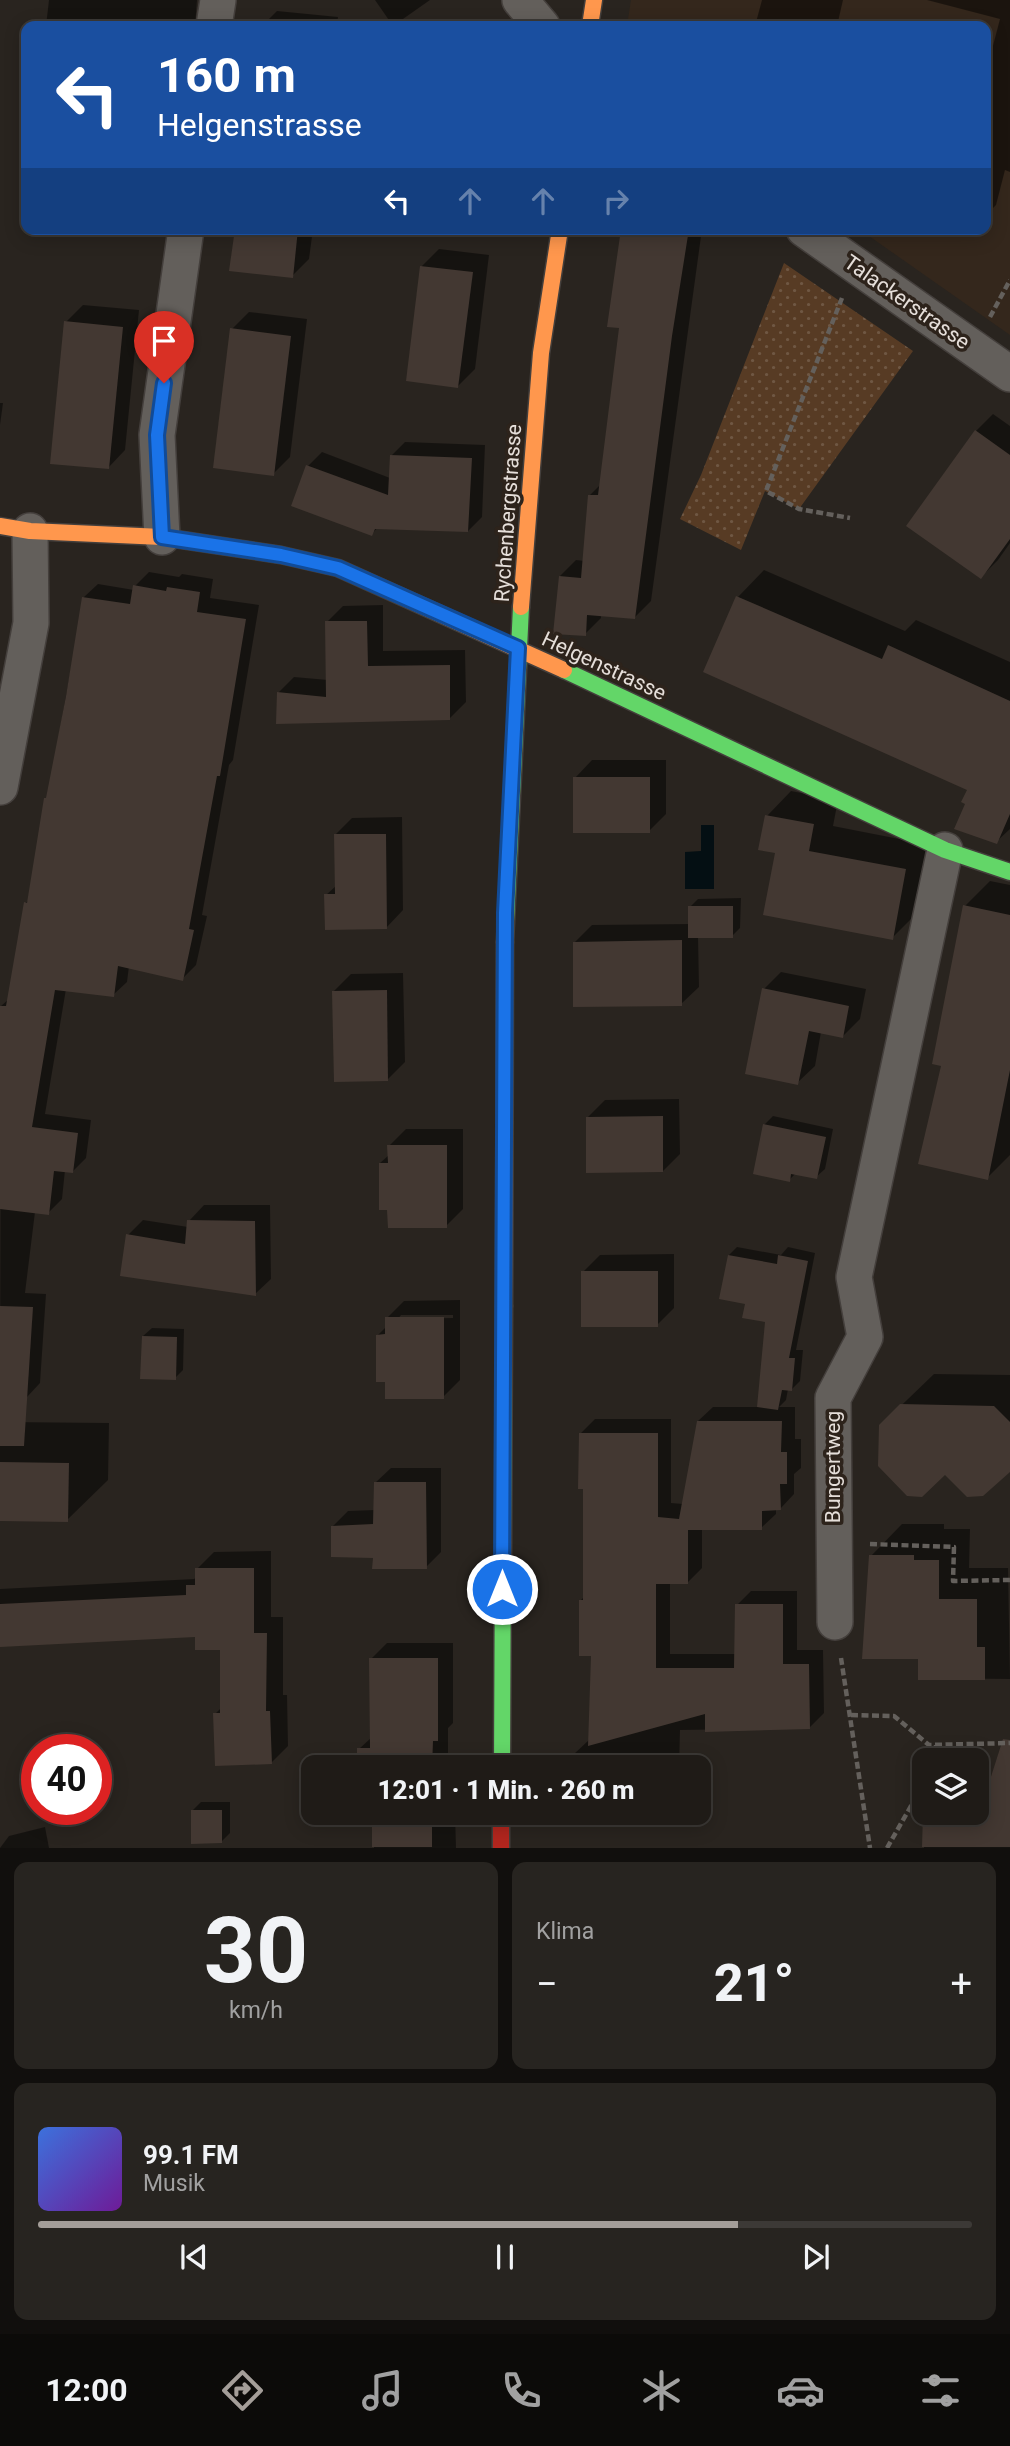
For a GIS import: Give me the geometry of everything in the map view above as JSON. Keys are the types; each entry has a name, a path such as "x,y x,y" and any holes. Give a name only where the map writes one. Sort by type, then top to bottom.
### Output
{"street":[{"path":"216,21 218,0"},
{"path":"520,0 538,21"},
{"path":"591,21 594,0"},
{"path":"162,537 157,435 185,235"},
{"name":"Rychenbergstrasse","path":"502,1755 505,913 518,648 541,353 559,235"},
{"name":"Talackerstrasse","path":"813,235 1010,374"},
{"path":"0,786 31,623 15,529"},
{"name":"Helgenstrasse","path":"15,529 162,537 281,555 338,568 518,648 945,850 1010,872"},
{"name":"Bungertweg","path":"835,1622 833,1398 865,1337 854,1277 945,850"},
{"path":"502,1825 502,1847"}],"path":[{"path":"985,327 1010,280"},
{"path":"845,295 766,491 799,509 850,518"},
{"path":"834,1543 954,1547 953,1581 1010,1580"},
{"path":"835,1622 870,1847"},
{"path":"851,1715 894,1716 929,1745 1010,1743"},
{"path":"887,1847 912,1804"}],"shaded area":[{"path":"631,0 1010,0 1010,335 868,235 991,235 991,21 628,21"},
{"path":"784,263 913,351 799,509 765,491 741,550 680,519 701,475"},
{"path":"701,825 714,825 714,889 685,889 685,852 701,851"}],"building":[{"path":"234,235 297,235 293,278 229,271"},
{"path":"620,235 688,235 635,619 587,615 586,636 553,634 559,576 581,578 588,495 598,495 619,328 607,327"},
{"path":"420,266 473,272 458,388 406,381"},
{"path":"64,321 123,327 109,469 50,464"},
{"path":"230,328 291,336 274,476 213,468"},
{"path":"975,430 1010,455 1010,539 981,579 906,526"},
{"path":"390,455 472,458 468,532 375,529 372,536 291,506 306,465 388,495"},
{"path":"133,585 166,591 167,587 200,592 197,612 246,619 220,776 217,776 189,929 194,930 183,981 118,966 114,997 55,990 32,1127 78,1133 73,1173 54,1171 49,1215 0,1209 0,1006 6,1006 24,902 27,903 82,597 130,604"},
{"path":"736,596 882,659 888,645 1010,701 1010,814 997,844 954,829 965,804 961,802 967,790 703,672"},
{"path":"325,621 367,621 368,666 450,665 450,720 276,724 277,692 326,697"},
{"path":"573,777 650,777 650,833 573,833"},
{"path":"765,815 814,824 809,851 906,869 893,940 763,915 775,853 758,850"},
{"path":"334,834 386,834 387,929 325,930 324,894 335,894"},
{"path":"963,905 1010,915 1010,1070 988,1180 918,1164 941,1066 932,1064"},
{"path":"688,906 733,906 733,938 688,938"},
{"path":"682,940 682,1006 573,1007 573,942"},
{"path":"762,988 849,1006 843,1038 809,1031 798,1085 745,1074"},
{"path":"387,990 388,1081 334,1082 332,991"},
{"path":"663,1116 663,1172 586,1173 586,1117"},
{"path":"763,1124 826,1137 817,1179 791,1174 790,1182 753,1174"},
{"path":"387,1145 447,1145 447,1228 388,1228 387,1210 379,1210 379,1163 388,1163"},
{"path":"187,1220 255,1221 256,1296 120,1276 126,1234 185,1244"},
{"path":"728,1255 777,1264 778,1255 808,1261 789,1358 795,1358 792,1391 782,1390 778,1410 757,1407 765,1322 742,1318 745,1304 719,1299"},
{"path":"581,1271 658,1271 658,1327 581,1327"},
{"path":"0,1306 33,1307 24,1446 0,1446"},
{"path":"385,1317 444,1317 444,1399 385,1399 385,1382 376,1382 376,1335 385,1334"},
{"path":"142,1336 177,1337 176,1380 140,1379"},
{"path":"900,1404 994,1406 1010,1422 1010,1472 983,1496 967,1497 945,1475 922,1497 907,1496 878,1466 879,1425"},
{"path":"697,1421 782,1421 781,1452 787,1452 787,1484 780,1484 781,1510 762,1511 762,1530 688,1530 688,1584 656,1584 656,1668 734,1668 735,1604 783,1604 783,1664 809,1664 810,1729 705,1732 705,1714 588,1746 591,1656 579,1656 579,1600 583,1600 583,1489 578,1489 579,1433 658,1433 658,1517 679,1519"},
{"path":"0,1462 69,1463 68,1522 0,1521"},
{"path":"374,1482 426,1482 427,1569 372,1569 373,1558 331,1557 331,1526 373,1524"},
{"path":"869,1555 914,1555 914,1560 939,1560 939,1599 977,1599 977,1647 985,1647 985,1680 918,1680 918,1659 862,1659"},
{"path":"195,1568 254,1568 254,1633 267,1633 266,1711 270,1711 272,1764 215,1766 213,1713 220,1713 220,1650 195,1650 195,1637 0,1647 0,1604 186,1595 186,1585 195,1585"},
{"path":"369,1658 438,1658 438,1741 433,1741 432,1755 357,1755 357,1748 370,1748"},
{"path":"1003,1739 1010,1740 1010,1847 922,1847 923,1825 989,1825 989,1783"},
{"path":"573,1753 607,1754 607,1755"},
{"path":"191,1810 222,1810 222,1843 191,1844"},
{"path":"372,1825 432,1825 432,1847 372,1847"}],"traffic: fast":[{"path":"505,942 521,607"},
{"path":"564,670 945,850 1010,872"},
{"path":"502,1755 504,1306"}],"traffic: slow":[{"path":"591,21 594,0"},
{"path":"521,607 541,353 559,235"},
{"path":"0,526 30,531 162,537 281,555 338,568 564,670"},
{"path":"504,1306 505,942"}],"traffic: jam":[{"path":"501,1825 501,1848"}],"route":[{"path":"164,383 157,435 162,537 281,555 338,568 518,648 505,913 502,1589"}]}
